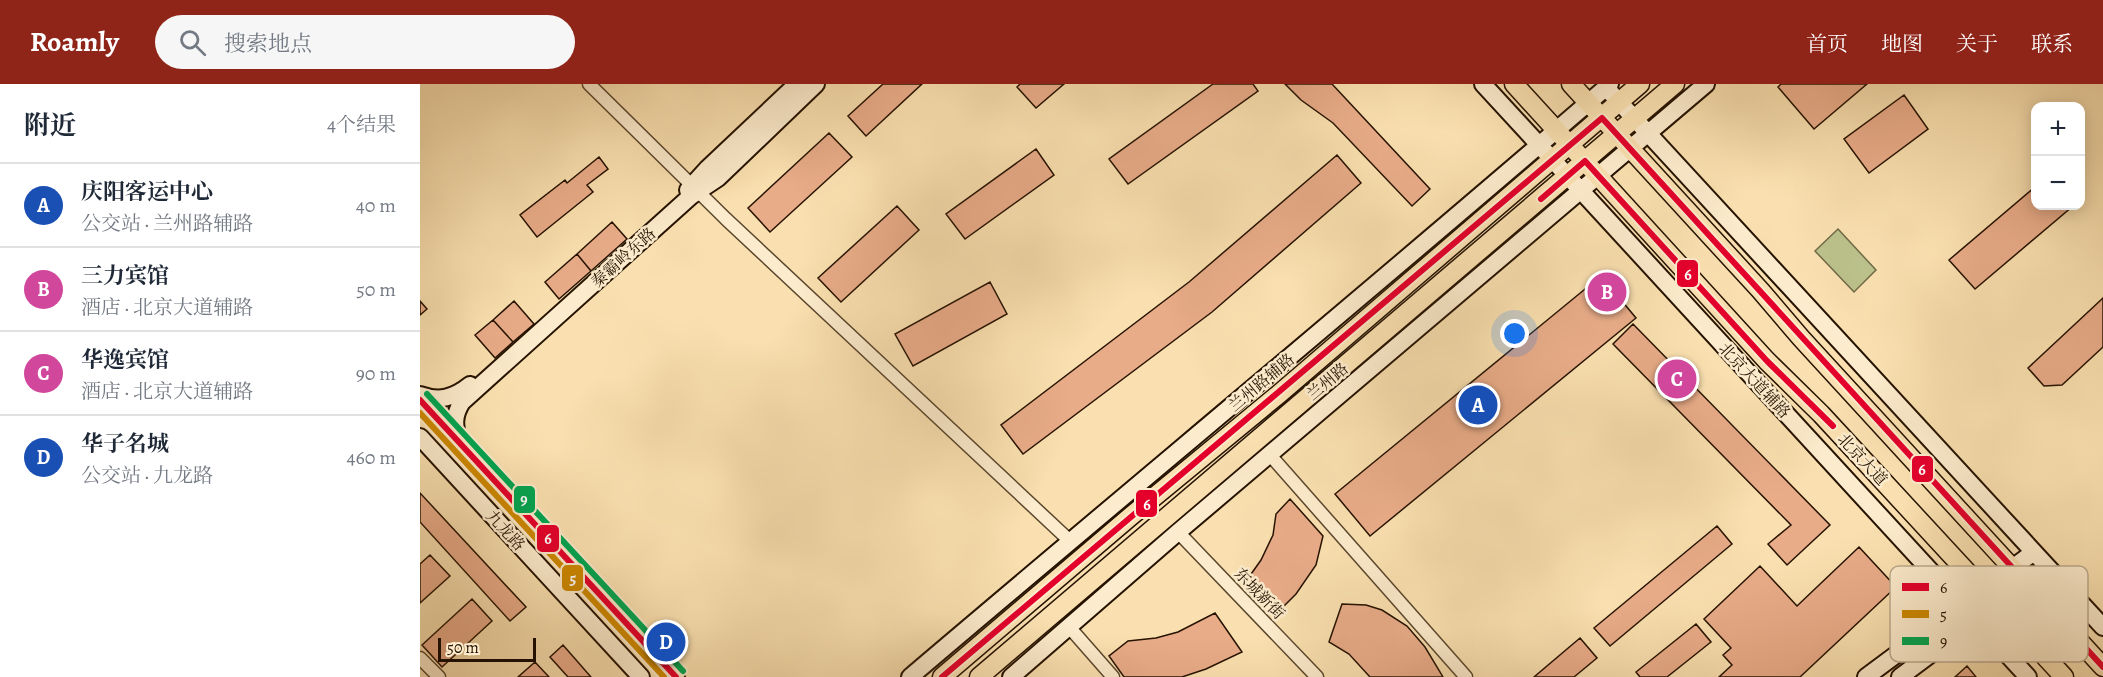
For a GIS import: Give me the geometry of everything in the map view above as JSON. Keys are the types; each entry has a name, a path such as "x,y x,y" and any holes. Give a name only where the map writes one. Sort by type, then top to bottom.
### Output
{"main road":[{"name":"北京大道","path":"1514,84 1767,361 1821,414 1963,566"},
{"path":"1571,84 2010,566"},
{"name":"兰州路","path":"942,677 1640,84"},
{"name":"兰州路","path":"979,677 1675,84"},
{"path":"2088,651 2103,667"},
{"name":"北京大道","path":"2050,662 2064,677"}],"street":[{"path":"589,84 695,189 1070,541"},
{"name":"秦霸岭东路","path":"459,442 454,420 456,411 462,402 695,189 797,84"},
{"name":"秦霸岭东路","path":"420,395 433,400 443,399 456,395 468,387 695,189 718,177 816,84"},
{"name":"北京大道辅路","path":"1483,84 1925,566"},
{"path":"1011,677 1178,532 1706,84"},
{"path":"1607,85 1648,133 2046,566"},
{"name":"兰州路辅路","path":"910,677 1289,359 1607,85"},
{"name":"九龙路","path":"420,400 676,677"},
{"name":"九龙路","path":"420,437 641,677"},
{"path":"420,447 437,455"},
{"path":"1270,455 1466,677"},
{"name":"东城新街","path":"1178,532 1317,677"},
{"path":"2015,566 2034,552"},
{"path":"2088,611 2103,627"},
{"path":"1070,628 1113,677"},
{"path":"420,658 439,677"},
{"path":"1866,677 1890,659"},
{"path":"1900,677 1920,662"},
{"name":"北京大道辅路","path":"2014,662 2028,677"}],"green space":[{"path":"1838,229 1876,270 1854,292 1815,251"}],"building":[{"path":"883,84 922,84 866,136 848,116"},
{"path":"1020,84 1064,84 1036,108 1017,87"},
{"path":"1213,84 1253,84 1258,91 1128,184 1109,159"},
{"path":"1285,84 1332,84 1430,189 1412,206 1333,123 1301,100"},
{"path":"1781,84 1867,84 1814,129 1778,87"},
{"path":"1904,95 1928,129 1869,173 1844,139"},
{"path":"829,133 852,157 770,232 748,208"},
{"path":"1036,149 1054,175 965,239 946,214"},
{"path":"1337,155 1361,183 1212,312 1023,454 1001,425 1189,282"},
{"path":"599,157 608,169 587,185 593,192 537,237 520,215 565,180 567,183"},
{"path":"2031,190 2031,210 2068,210 1975,289 1949,260"},
{"path":"897,206 919,230 841,302 818,278"},
{"path":"612,222 627,239 591,271 577,254"},
{"path":"577,254 591,271 559,299 545,282"},
{"path":"1601,276 1636,318 1370,536 1335,494"},
{"path":"990,282 1007,314 913,366 895,334"},
{"path":"2103,298 2103,347 2062,385 2044,386 2028,368"},
{"path":"420,301 427,309 420,315"},
{"path":"514,301 534,324 513,342 493,320"},
{"path":"493,320 513,342 495,358 475,335"},
{"path":"1633,324 1830,525 1787,565 1768,544 1791,525 1613,344"},
{"path":"420,493 526,607 510,621 420,522"},
{"path":"1290,499 1323,536 1316,565 1296,594 1283,607 1249,577 1261,560 1273,535 1276,514"},
{"path":"1717,526 1732,544 1610,646 1594,628"},
{"path":"1859,547 1890,581 1890,593 1800,677 1719,677 1732,665 1723,655 1731,648 1704,619 1760,566 1797,606"},
{"path":"430,555 450,576 420,603 420,564"},
{"path":"472,599 492,621 442,667 422,645"},
{"path":"1342,604 1366,605 1382,610 1407,626 1425,647 1443,677 1370,677 1349,654 1329,642"},
{"path":"1215,613 1242,652 1206,669 1182,677 1124,677 1109,656 1128,641 1156,638 1178,632"},
{"path":"1696,624 1711,642 1667,677 1640,677 1636,672"},
{"path":"1580,638 1597,658 1574,677 1534,677"},
{"path":"563,645 591,677 568,677 550,657"},
{"path":"535,662 549,677 518,677"},
{"path":"1967,666 1976,677 1955,677"}],"transit line":[{"name":"6","path":"942,677 1602,118 2011,566"},
{"name":"6","path":"1541,199 1585,161 1767,361 1833,426"},
{"name":"9","path":"427,394 683,671"},
{"name":"6","path":"420,400 676,677"},
{"name":"5","path":"420,413 664,677"},
{"name":"6","path":"2088,651 2103,667"}],"place":[{"name":"三力宾馆","path":"1607,292"},
{"name":"华逸宾馆","path":"1677,379"},
{"name":"庆阳客运中心","path":"1478,405"},
{"name":"华子名城","path":"666,642"}]}
